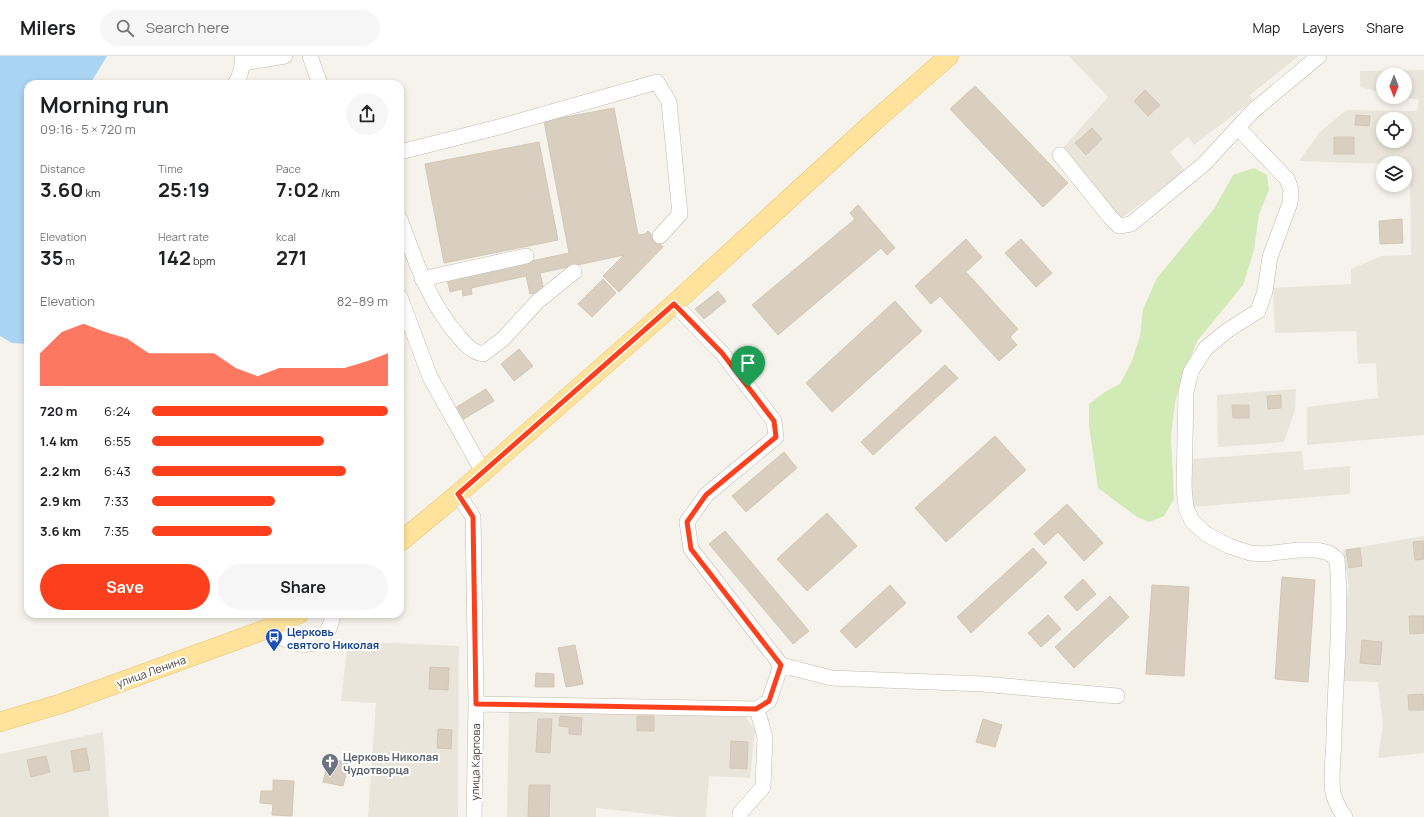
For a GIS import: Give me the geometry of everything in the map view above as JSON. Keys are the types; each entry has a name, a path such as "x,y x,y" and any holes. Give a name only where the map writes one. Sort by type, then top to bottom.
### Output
{"main road":[{"path":"404,539 458,494 674,304 870,125 949,56"},
{"name":"улица Ленина","path":"0,722 63,703 270,627 290,618"}],"street":[{"path":"238,80 240,76 242,60 285,56"},
{"path":"310,56 319,80"},
{"path":"1060,155 1119,226 1131,224 1204,164 1253,111 1319,56"},
{"path":"404,151 495,128 657,82 669,102 680,214 660,236"},
{"path":"1238,128 1287,178 1291,189 1290,203 1270,257 1265,291 1258,311 1228,330 1206,348 1191,371 1186,392 1184,487 1186,508 1192,521 1206,534 1228,546 1250,553 1264,554 1299,550 1317,550 1329,553 1337,559 1339,622 1334,721 1333,791 1339,814"},
{"path":"404,229 422,279 445,320 473,352 483,354 503,340 537,302 574,272"},
{"path":"422,279 526,256"},
{"path":"674,304 722,353 774,421 776,437 706,495 687,522 691,549 781,665 831,678 983,684 1117,696"},
{"path":"404,308 430,377 483,472"},
{"name":"улица Карпова","path":"458,494 473,517 476,704 474,817"},
{"path":"270,627 279,637 307,646 324,636 332,622 332,618"},
{"path":"476,704 756,709 769,701 781,665"},
{"path":"740,817 740,813 763,787 765,737 756,709"}],"shaded area":[{"path":"1069,56 1299,56 1250,95 1253,100 1194,145 1188,137 1170,152 1185,171 1120,219 1063,148 1108,97"},
{"path":"1412,70 1424,70 1424,435 1307,445 1307,407 1378,398 1376,363 1358,364 1356,331 1275,333 1273,288 1351,284 1351,269 1382,256 1411,255 1410,192 1412,192 1412,156 1376,156 1376,164 1299,161 1320,132 1346,110 1417,111 1419,100 1412,99"},
{"path":"1360,71 1376,71 1376,91 1360,87"},
{"path":"1296,389 1295,410 1284,442 1218,447 1217,395"},
{"path":"1302,451 1304,470 1350,466 1350,494 1191,507 1189,477 1193,459"},
{"path":"1424,536 1424,753 1378,758 1383,725 1378,682 1342,681 1344,615 1349,586 1343,550"},
{"path":"348,641 459,646 458,817 368,817 376,703 341,701"},
{"path":"509,710 746,717 755,731 750,778 709,776 706,817 677,817 596,808 596,817 507,817"},
{"path":"103,732 109,817 0,817 0,754"}],"green space":[{"path":"1254,168 1267,175 1269,190 1259,214 1254,250 1243,285 1198,340 1183,373 1175,403 1171,436 1174,499 1164,516 1149,522 1137,517 1098,488 1089,425 1089,404 1105,392 1120,384 1132,361 1140,336 1143,309 1157,278 1214,209 1233,175"}],"water":[{"path":"0,56 107,56 92,80 24,80 24,344 12,343 0,336"}],"building":[{"path":"975,86 1068,183 1043,207 950,109"},
{"path":"1145,90 1160,105 1148,116 1134,101"},
{"path":"614,108 638,235 645,234 648,231 663,247 619,292 603,276 624,255 540,273 544,291 530,294 526,276 471,288 472,294 463,296 462,289 450,292 447,279 569,253 544,121"},
{"path":"1356,115 1370,116 1369,126 1355,125"},
{"path":"1092,128 1102,139 1086,155 1075,143"},
{"path":"1334,137 1354,137 1354,154 1334,154"},
{"path":"539,142 558,240 444,263 425,164"},
{"path":"858,205 895,248 887,255 881,248 778,335 752,305 855,219 850,213"},
{"path":"1402,219 1403,243 1380,244 1379,221"},
{"path":"966,239 982,257 966,272 1018,329 1010,337 1017,345 999,361 940,296 931,304 915,286"},
{"path":"1021,239 1052,273 1036,287 1005,253"},
{"path":"603,279 616,293 592,317 578,304"},
{"path":"718,291 726,301 704,319 695,309"},
{"path":"895,301 922,331 832,412 806,383"},
{"path":"519,349 533,366 514,381 501,364"},
{"path":"945,365 958,378 873,455 861,442"},
{"path":"486,389 494,401 462,420 455,408"},
{"path":"1281,395 1281,408 1268,409 1267,396"},
{"path":"1232,405 1249,405 1249,418 1233,418"},
{"path":"995,436 1026,470 946,542 915,508"},
{"path":"784,452 797,468 746,512 732,496"},
{"path":"1067,504 1103,543 1084,561 1058,532 1044,545 1034,534"},
{"path":"827,513 857,546 807,591 777,559"},
{"path":"725,531 809,631 793,644 709,544"},
{"path":"1424,541 1424,559 1415,560 1413,542"},
{"path":"1033,548 1047,563 971,633 957,617"},
{"path":"1360,548 1362,566 1349,568 1346,550"},
{"path":"1282,577 1315,580 1308,682 1275,679"},
{"path":"1083,579 1096,594 1077,611 1064,597"},
{"path":"890,585 906,603 856,648 840,631"},
{"path":"1152,585 1189,587 1184,676 1146,674"},
{"path":"1110,596 1129,617 1074,668 1055,647"},
{"path":"1048,615 1061,629 1041,647 1028,633"},
{"path":"1409,616 1424,616 1424,633 1410,634"},
{"path":"1362,640 1382,642 1380,665 1360,663"},
{"path":"575,645 583,684 566,687 558,648"},
{"path":"430,667 449,668 448,690 429,689"},
{"path":"536,673 554,674 554,687 535,687"},
{"path":"1423,694 1424,710 1409,710 1408,695"},
{"path":"560,716 582,718 581,735 569,734 569,727 559,726"},
{"path":"637,716 654,716 654,731 637,731"},
{"path":"538,719 552,719 550,753 536,752"},
{"path":"983,719 1002,725 995,747 976,742"},
{"path":"438,729 452,730 451,749 437,748"},
{"path":"731,741 748,742 747,769 730,768"},
{"path":"86,748 90,770 74,772 71,751"},
{"path":"46,756 50,772 31,777 27,760"},
{"path":"329,758 349,763 343,786 323,782"},
{"path":"273,780 294,781 292,816 272,815 273,804 260,803 261,791 273,791"},
{"path":"529,785 550,785 549,817 528,817"}],"place":[{"name":"Церковь святого Николая","path":"274,652"},
{"name":"Церковь Николая Чудотворца","path":"330,777"}],"route":[{"path":"674,304 722,353 748,387 774,421 776,437 706,495 687,522 691,549 781,665 769,701 756,709 476,704 473,517 458,494 674,304"}]}
